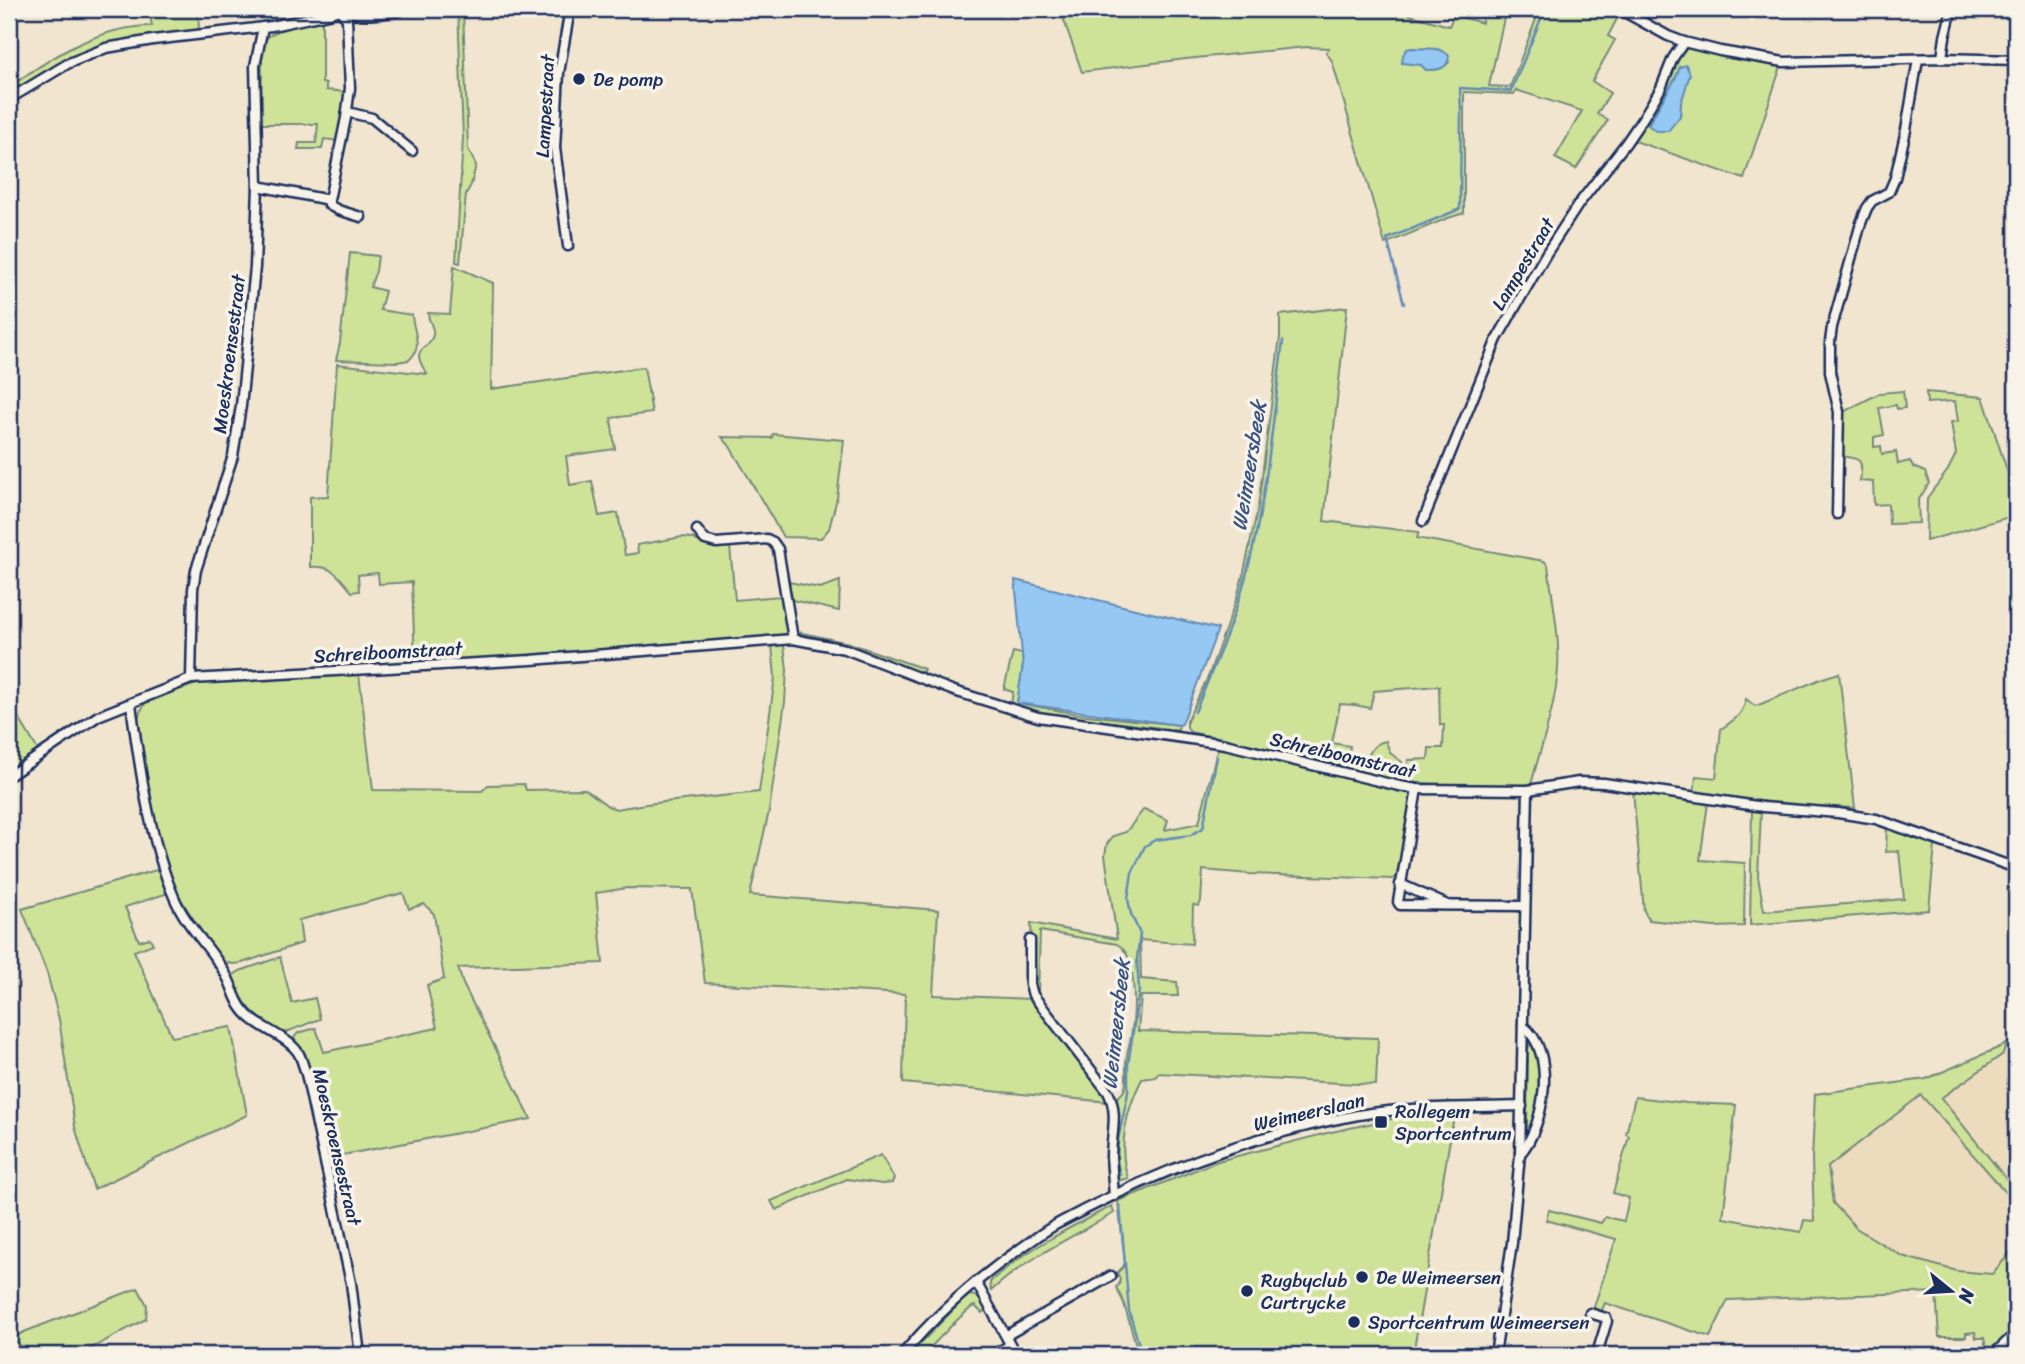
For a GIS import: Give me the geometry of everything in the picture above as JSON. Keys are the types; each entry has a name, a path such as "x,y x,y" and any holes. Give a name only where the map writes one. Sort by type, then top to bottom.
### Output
{"street":[{"path":"340,9 347,19 350,88 329,205 361,217"},
{"path":"9,99 69,63 106,48 263,27 303,20 340,9 352,15 363,15 407,9"},
{"name":"Lampestraat","path":"568,246 555,148 559,73 570,9"},
{"path":"1619,9 1684,42 1732,54 1784,62 1918,58 2016,60"},
{"path":"1942,58 1952,9"},
{"name":"Moeskroensestraat","path":"191,679 193,589 196,570 233,456 241,406 255,267 258,186 256,66 263,27"},
{"name":"Lampestraat","path":"1423,521 1497,339 1578,205 1643,118 1684,42"},
{"path":"1837,514 1839,412 1828,356 1832,327 1867,208 1872,201 1889,192 1895,178 1918,58"},
{"path":"346,112 372,118 412,151"},
{"path":"258,186 329,200"},
{"path":"698,530 705,540 716,543 767,539 773,542 778,549 793,639"},
{"name":"Schreiboomstraat","path":"9,776 90,721 191,679 531,660 793,639 845,649 954,691 1038,717 1225,744 1379,782 1417,789 1528,790 1579,782 1604,783 1763,807 1860,816 1895,824 2016,868"},
{"name":"Moeskroensestraat","path":"131,704 149,811 175,899 225,972 241,1007 251,1019 298,1052 306,1074 351,1283 360,1355"},
{"path":"1417,789 1398,902 1400,905 1524,906"},
{"path":"1495,1355 1512,1243 1520,1154 1528,790"},
{"path":"1401,884 1450,906"},
{"path":"1030,940 1030,985 1033,995 1113,1100 1111,1157 1114,1196"},
{"path":"1520,1154 1528,1144 1534,1127 1544,1083 1543,1060 1539,1047 1529,1030 1523,1026"},
{"name":"Weimeerslaan","path":"902,1355 946,1307 1058,1223 1196,1161 1293,1130 1357,1115 1426,1108 1522,1107"},
{"path":"1007,1335 1111,1276"},
{"path":"976,1282 1016,1355"},
{"path":"1590,1313 1607,1321 1599,1354 1610,1355"},
{"path":"1993,1355 2016,1333"},
{"path":"993,1355 1010,1345"}],"shaded area":[{"path":"2003,1054 2016,1055 2016,1191 1941,1098"},
{"path":"1921,1095 2016,1204 2016,1246 1993,1274 1957,1271 1902,1256 1856,1228 1833,1203 1828,1166"}],"green space":[{"path":"157,9 198,9 199,30 80,56 50,70 9,96 9,87 76,45 113,31 152,26 150,15 156,14"},
{"path":"458,9 463,9 468,149 476,165 466,194 460,263 456,262 463,138"},
{"path":"1060,9 1390,9 1449,26 1454,15 1482,23 1482,9 1506,9 1489,86 1510,87 1540,9 1612,9 1620,13 1608,36 1615,40 1592,81 1610,93 1597,114 1608,120 1576,169 1555,158 1582,111 1516,90 1514,94 1464,92 1464,213 1385,244 1332,61 1326,52 1329,48 1306,47 1082,72","holes":["1412,48 1438,49 1449,62 1442,68 1426,70 1421,65 1412,63"]},
{"path":"322,21 322,83 326,84 326,90 347,92 339,141 324,139 322,149 298,149 299,143 316,143 318,124 261,124 263,46 267,38 277,32"},
{"path":"1687,48 1781,66 1744,179 1632,140 1677,59","holes":["1680,67 1689,74 1680,116 1656,131 1648,124"]},
{"path":"350,253 378,256 370,287 385,291 380,310 412,315 417,345 409,360 336,360"},
{"path":"454,266 493,283 491,389 644,367 652,413 611,418 615,449 566,456 570,485 592,481 599,516 618,513 625,555 638,553 637,545 682,537 692,538 716,548 730,547 735,600 781,596 787,633 415,663 412,582 379,584 378,573 358,575 359,591 352,592 330,570 310,567 310,497 328,496 337,364 427,374 419,354 433,335 428,313 450,314"},
{"path":"1347,307 1324,521 1419,532 1417,538 1544,561 1548,565 1557,630 1557,682 1531,785 1483,787 1405,782 1408,760 1428,759 1429,748 1443,748 1444,725 1440,725 1439,686 1374,691 1370,708 1340,704 1332,743 1350,746 1348,761 1366,765 1372,749 1386,741 1390,753 1402,762 1395,781 1315,759 1190,732 1187,728 1187,721 1208,677 1244,572 1258,507 1280,337 1280,315"},
{"path":"1903,391 1905,408 1897,409 1896,405 1879,408 1884,435 1874,437 1874,447 1881,446 1882,454 1896,452 1898,464 1910,461 1913,467 1925,472 1929,483 1918,501 1919,523 1889,524 1888,504 1874,505 1873,482 1860,481 1859,461 1840,456 1841,417 1843,412 1880,393"},
{"path":"1926,392 1983,397 2016,498 2016,515 1926,541 1927,498 1948,470 1956,454 1951,422 1958,421 1955,401 1927,403"},
{"path":"773,434 844,440 837,498 829,529 821,538 783,537 722,437 772,438"},
{"path":"840,581 839,611 792,600 789,582 820,588"},
{"path":"798,632 849,643 924,669 921,676 799,635"},
{"path":"772,645 784,645 787,670 785,702 769,811 750,895 938,910 933,995 1031,999 1107,1094 1110,1102 903,1083 905,994 705,983 692,889 627,888 596,893 603,963 458,968 463,984 531,1119 332,1157 312,1075 294,1038 298,1033 316,1028 324,1052 437,1028 427,985 444,979 434,914 424,904 409,909 403,893 299,920 302,943 242,963 224,962 175,890 165,861 153,815 139,736 138,720 146,702 200,683 359,674 373,790 482,791 488,785 524,784 526,790 585,789 616,809 759,792 775,677"},
{"path":"1013,652 1022,654 1023,665 1017,703 1078,714 1179,725 1178,730 1038,713 1011,704 1013,692 1004,689"},
{"path":"1839,673 1855,808 1795,805 1694,794 1696,776 1716,778 1721,729 1740,713 1746,699 1755,706"},
{"path":"9,701 39,752 9,773"},
{"path":"1218,747 1411,794 1398,875 1393,879 1203,870 1201,901 1199,906 1193,905 1192,944 1140,940 1141,979 1177,982 1178,996 1141,996 1138,1031 1378,1038 1376,1085 1158,1073 1156,1077 1142,1079 1132,1102 1125,1128 1123,1154 1128,1178 1121,1180 1116,1178 1114,1149 1116,1098 1125,1088 1126,1057 1133,1020 1134,988 1129,959 1117,944 1040,931 1038,994 1034,993 1031,923 1117,939 1105,855 1107,844 1113,836 1126,832 1144,809 1168,820 1165,830 1199,823"},
{"path":"1633,791 1708,803 1700,860 1745,863 1744,926 1713,927 1649,920 1644,911"},
{"path":"1752,810 1761,811 1758,877 1764,911 1904,899 1899,851 1886,852 1887,825 1935,845 1929,910 1750,925"},
{"path":"160,869 168,893 125,907 139,941 150,938 153,944 134,951 172,1037 231,1027 247,1115 94,1189 75,1127 59,1019 47,973 22,909"},
{"path":"280,957 292,1003 315,998 320,1019 284,1033 265,1022 246,1004 232,976"},
{"path":"1531,1043 1534,1044 1541,1066 1540,1097 1530,1128 1527,1124 1528,1048"},
{"path":"2007,1044 2003,1054 1941,1098 2016,1191 2016,1204 1921,1095 1828,1167 1833,1203 1856,1228 1902,1256 1957,1271 1992,1274 2016,1246 2016,1328 1987,1355 1978,1355 1986,1348 1984,1338 1976,1338 1975,1332 1966,1333 1966,1337 1939,1337 1936,1292 1728,1300 1710,1337 1605,1303 1601,1312 1593,1310 1616,1239 1546,1220 1549,1210 1601,1223 1605,1217 1624,1221 1629,1198 1613,1193 1629,1136 1626,1134 1635,1097 1736,1105 1723,1218 1801,1232 1804,1220 1814,1221 1812,1160 1815,1094 1926,1079"},
{"path":"1444,1114 1454,1116 1413,1355 1139,1355 1123,1301 1116,1287 1120,1280 1117,1273 1125,1263 1118,1201 1218,1161 1396,1118"},
{"path":"881,1155 894,1178 892,1183 847,1179 776,1210 771,1201"},
{"path":"1112,1206 1114,1213 1034,1258 991,1291 990,1282 1016,1261"},
{"path":"138,1288 147,1305 146,1319 79,1355 34,1355 12,1339 24,1332"},
{"path":"970,1295 978,1298 987,1309 982,1313 975,1306 972,1307 923,1355 909,1355 963,1300"}],"water":[{"path":"1407,49 1441,50 1449,56 1447,64 1434,70 1426,70 1421,65 1402,63"},
{"path":"1686,65 1690,74 1680,116 1668,131 1656,131 1648,125 1680,67"},
{"path":"1015,580 1218,629 1182,724 1017,703 1023,665"}],"waterway":[{"name":"Weimeersbeek","path":"1404,304 1387,239 1460,209 1460,88 1511,91 1545,9"},
{"name":"Weimeersbeek","path":"1195,712 1236,608 1254,544 1269,457 1283,341"},
{"name":"Weimeersbeek","path":"1120,1175 1117,1161 1118,1140 1128,1093 1128,1065 1139,991 1137,958 1140,934 1128,899 1132,873 1145,846 1155,840 1191,835 1203,828 1217,757"},
{"name":"Weimeersbeek","path":"1120,1206 1129,1311 1142,1355"}],"place":[{"name":"De pomp","path":"579,79"},
{"name":"Rollegem Sportcentrum","path":"1381,1122"},
{"name":"De Weimeersen","path":"1362,1277"},
{"name":"Rugbyclub Curtrycke","path":"1247,1291"},
{"name":"Sportcentrum Weimeersen","path":"1354,1322"}]}
